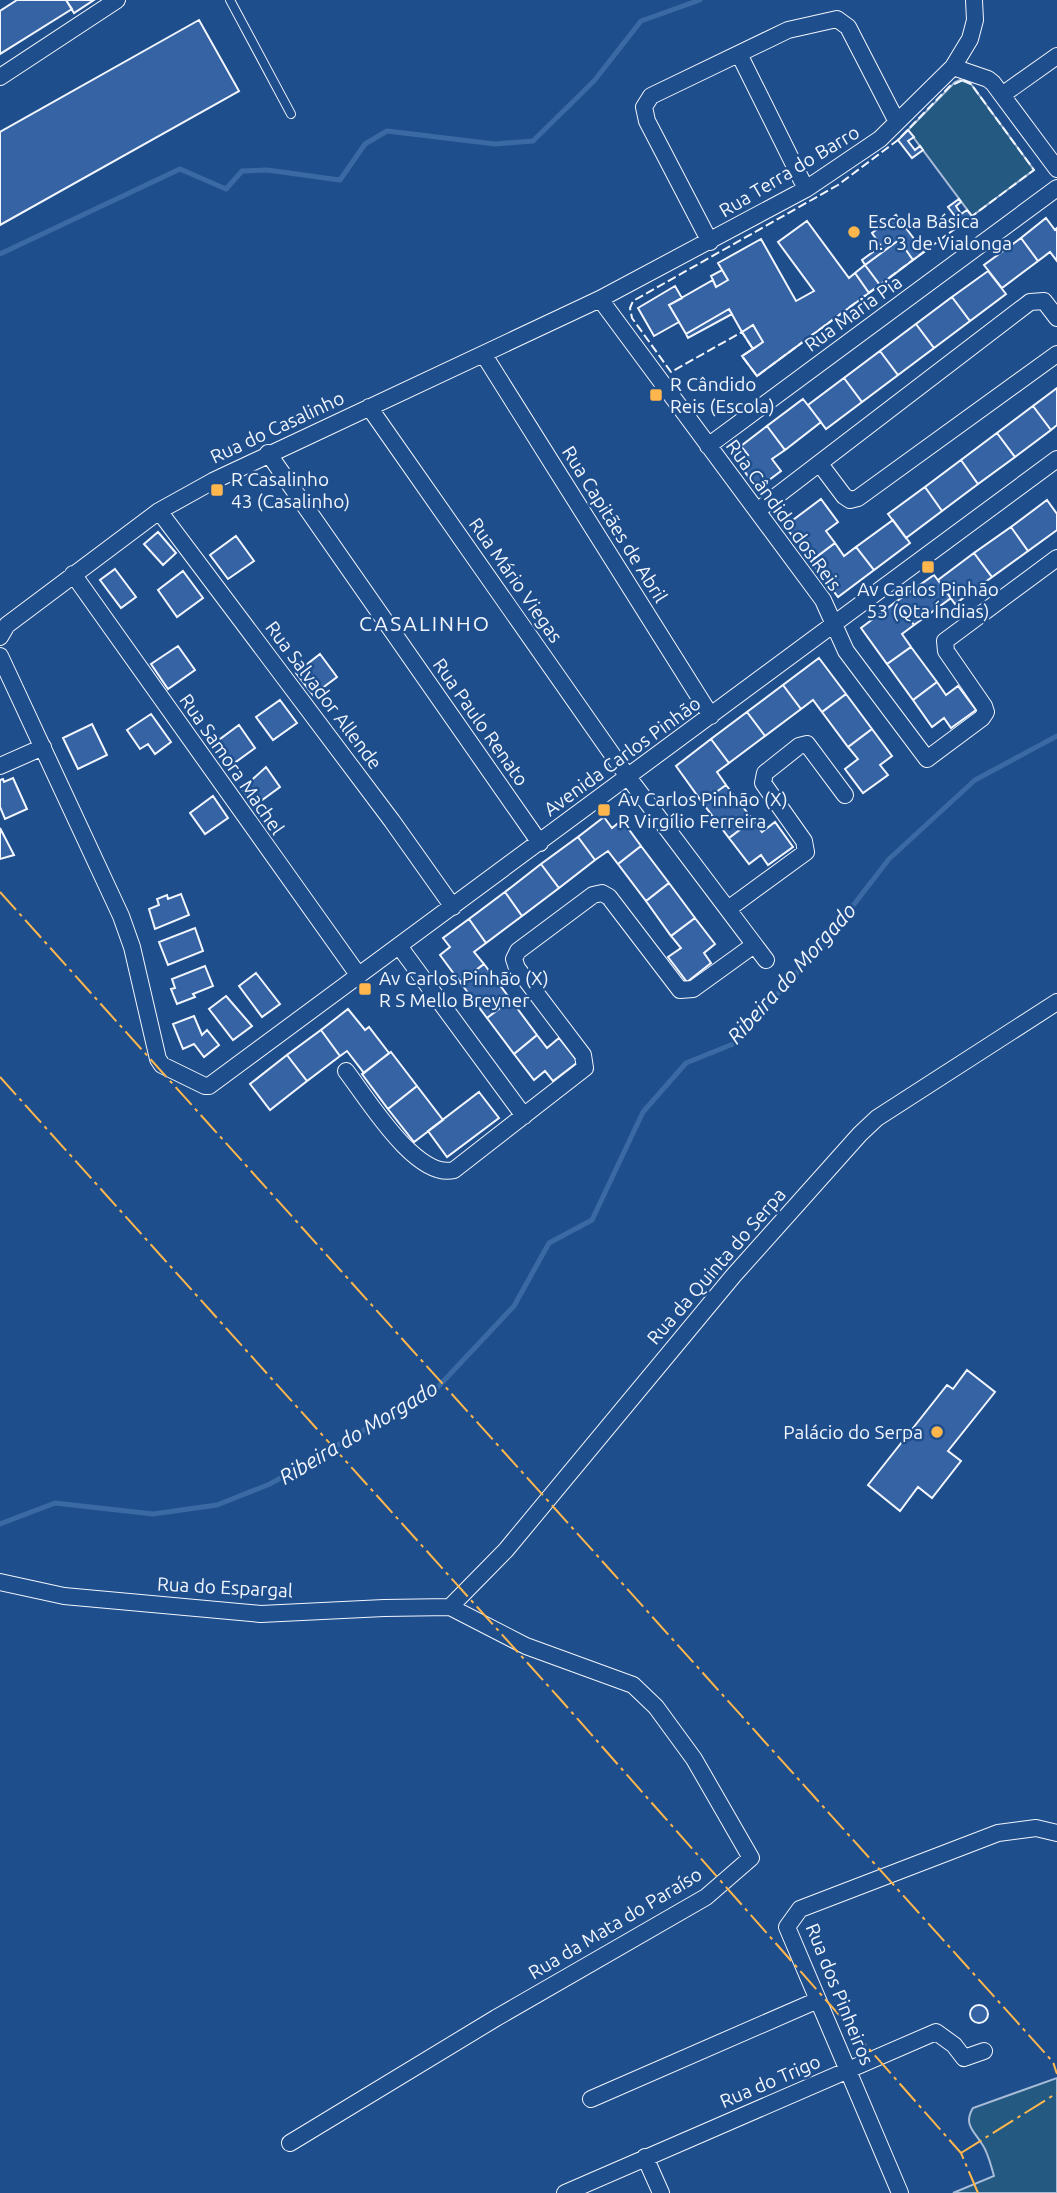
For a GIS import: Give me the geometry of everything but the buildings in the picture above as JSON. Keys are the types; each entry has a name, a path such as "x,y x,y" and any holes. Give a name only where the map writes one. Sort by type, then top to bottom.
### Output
{"street":[{"path":"0,77 117,0"},
{"name":"Rua Terra do Barro","path":"600,299 806,189 875,144 953,67 970,39 975,20 974,0"},
{"path":"710,242 647,121 644,107 651,96 791,29 833,19 841,20 848,27 897,122"},
{"path":"739,54 806,189"},
{"path":"1002,95 1057,56"},
{"path":"953,67 988,79 1057,169"},
{"name":"Rua Maria Pia","path":"708,446 1057,188"},
{"name":"Rua Cândido dos Reis","path":"600,299 823,600 846,651 927,760 982,718 986,712 946,651 945,641 1057,558"},
{"name":"Rua do Casalinho","path":"0,637 7,625 159,511 268,453 600,299"},
{"path":"757,511 1030,302 1044,301 1057,318"},
{"path":"820,464 844,496 850,500 858,498 1057,354"},
{"name":"Rua Capitães de Abril","path":"484,355 710,716"},
{"name":"Rua Mário Viegas","path":"369,407 628,777 766,960"},
{"name":"Rua Paulo Renato","path":"268,453 540,842"},
{"name":"Avenida Carlos Pinhão","path":"43,747 121,916 132,947 158,1059 162,1065 205,1086 211,1085 1057,459"},
{"name":"Rua Salvador Allende","path":"159,511 392,821 453,907"},
{"name":"Rua Samora Machel","path":"73,574 359,976"},
{"path":"0,656 43,747 0,765"},
{"path":"728,909 806,852 804,841 763,783 765,774 799,746 807,744 845,795"},
{"path":"346,1071 404,1146 417,1158 438,1170 454,1170 583,1071 586,1064 583,1055 517,968 516,955 593,895 601,893 609,897 680,990 693,989 754,945"},
{"path":"399,946 524,1116"},
{"name":"Rua da Quinta do Serpa","path":"450,1607 506,1550 734,1275 860,1134 877,1118 1057,1002"},
{"name":"Rua do Espargal","path":"0,1582 64,1596 261,1614 450,1607"},
{"name":"Rua da Mata do Paraíso","path":"290,2143 496,2018 706,1897 751,1858 694,1759 656,1707 633,1685 526,1646 450,1607"},
{"name":"Rua dos Pinheiros","path":"900,2193 787,1927 800,1909 998,1833 1036,1828 1057,1833"},
{"path":"591,2099 818,2000"},
{"name":"Rua do Trigo","path":"565,2193 936,2032 954,2045 964,2058 984,2051"},
{"path":"645,2157 661,2193"}],"lane":[{"path":"230,0 291,114"}],"shaded area":[{"path":"960,80 971,84 1034,170 972,216 908,130"},
{"path":"1057,2078 1057,2193 953,2193 994,2176 986,2151 969,2123 973,2108"}],"waterway":[{"path":"0,254 180,169 226,189 242,171 267,170 340,180 365,144 387,131 495,144 533,141 594,81 641,21 700,0"},
{"name":"Ribeira do Morgado","path":"0,1524 55,1503 153,1514 217,1505 270,1484 437,1388 514,1306 549,1243 592,1220 643,1112 686,1063 733,1044 828,938 889,859 975,780 1057,736"}],"fence":[{"path":"963,80 971,84 1034,170 757,376 742,356 753,349 742,332 671,372 632,318 630,308 633,301 838,185 898,140 950,86 963,80"}],"power":[{"path":"0,892 1053,2062 1057,2074"},
{"path":"0,1077 560,1699 961,2153 978,2193"},
{"path":"961,2153 1057,2093"}],"place":[{"name":"Escola Básica n.º 3 de Vialonga","path":"854,232"},
{"name":"R Cândido Reis (Escola)","path":"656,395"},
{"name":"R Casalinho 43 (Casalinho)","path":"217,490"},
{"name":"Av Carlos Pinhão 53 (Qta Índias)","path":"928,567"},
{"name":"Av Carlos Pinhão (X) R Virgílio Ferreira","path":"604,810"},
{"name":"Av Carlos Pinhão (X) R S Mello Breyner","path":"365,989"},
{"name":"Palácio do Serpa","path":"937,1432"}],"district":[{"name":"CASALINHO","path":"425,623"}]}
